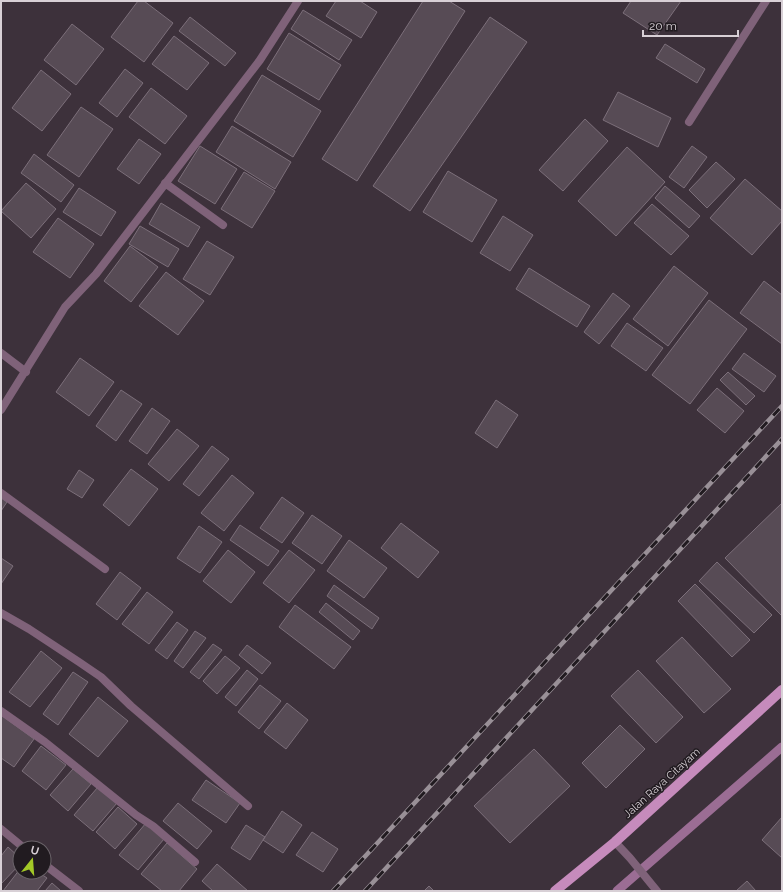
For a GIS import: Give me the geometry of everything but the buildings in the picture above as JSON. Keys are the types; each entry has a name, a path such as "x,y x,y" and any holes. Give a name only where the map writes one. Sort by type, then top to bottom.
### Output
{"main road":[{"name":"Jalan Raya Citayam","path":"555,891 615,842 782,690"}],"street":[{"path":"1,410 65,307 96,274 260,60 298,1"},
{"path":"689,122 766,1"},
{"path":"166,183 223,225"},
{"path":"1,353 26,372"},
{"path":"1,493 105,569"},
{"path":"1,613 29,629 101,677 137,711 248,806"},
{"path":"1,711 45,742 136,815 153,826 195,862"},
{"path":"1,830 14,840"},
{"path":"615,842 656,890"},
{"path":"52,870 79,891"}],"waterway":[{"path":"617,891 782,747"}],"railway":[{"path":"333,891 782,406"},
{"path":"365,891 782,439"}]}
